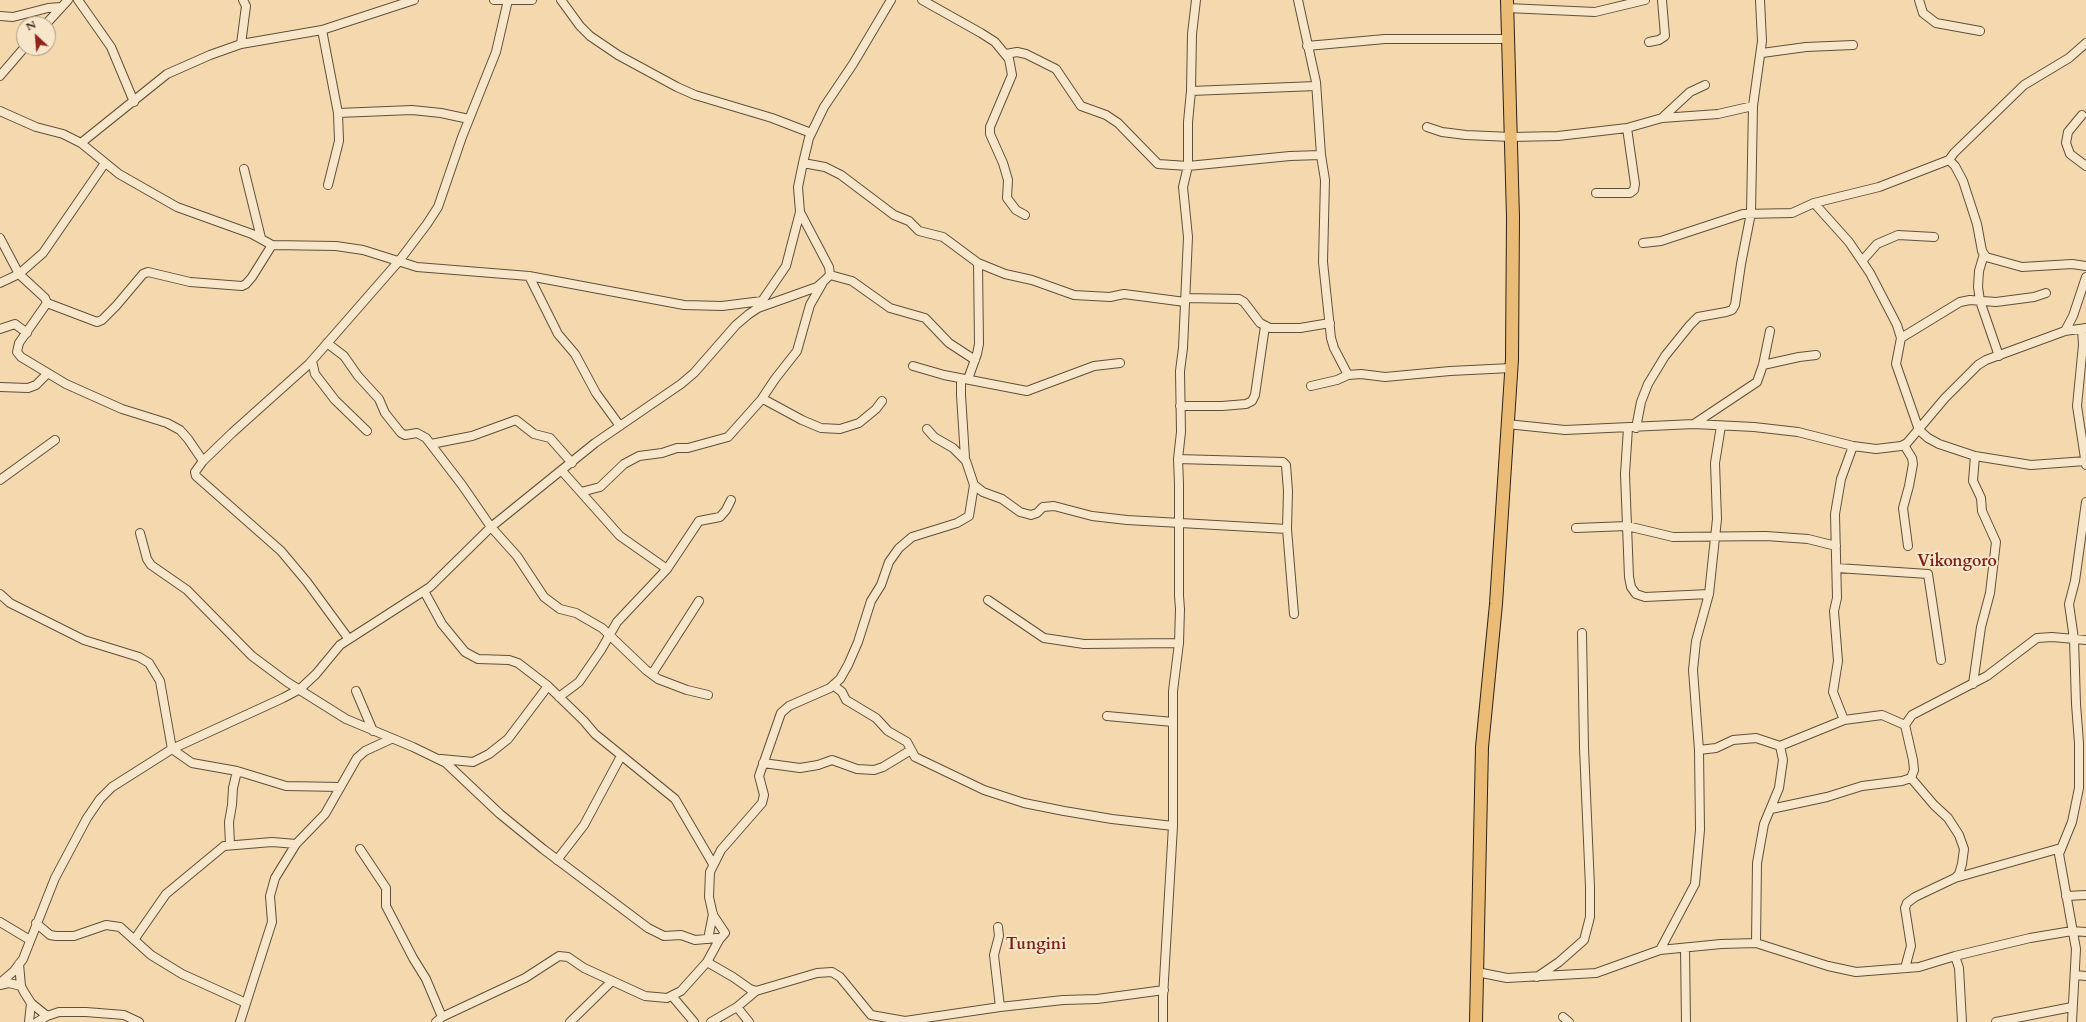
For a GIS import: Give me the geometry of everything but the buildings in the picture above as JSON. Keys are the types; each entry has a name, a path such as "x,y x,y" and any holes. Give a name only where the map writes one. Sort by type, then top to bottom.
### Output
{"main road":[{"path":"1476,1022 1482,747 1496,604 1511,368 1513,217 1507,4"}],"street":[{"path":"53,16 68,0"},
{"path":"78,0 111,47 134,102"},
{"path":"241,44 246,6 243,0"},
{"path":"81,143 167,74 210,55 241,44 322,30 414,0"},
{"path":"494,0 532,0"},
{"path":"348,638 307,582 280,551 196,476 196,469 312,361 399,261 438,207 469,118 496,52 508,0"},
{"path":"561,0 580,26 590,36 618,55 677,87 695,95 772,118 811,133"},
{"path":"758,308 786,266 800,212 798,187 811,133 824,107 854,64 891,0"},
{"path":"922,0 995,42 1009,59 1012,75 990,127 990,134 1003,163 1008,180 1007,198 1016,210 1025,215"},
{"path":"1163,1022 1173,826 1173,691 1179,643 1180,609 1178,596 1178,459 1181,432 1180,371 1183,348 1188,237 1183,187 1188,166 1188,122 1191,91 1192,34 1196,0"},
{"path":"1298,0 1307,46 1315,75 1321,155 1325,180 1323,262 1330,323 1334,348 1348,375"},
{"path":"1526,9 1527,0"},
{"path":"1507,4 1526,9 1595,12 1644,0"},
{"path":"1649,42 1659,40 1665,36 1662,0"},
{"path":"1709,594 1645,597 1636,594 1631,587 1629,577 1625,474 1632,428 1648,384 1665,356 1698,317 1726,312 1732,310 1735,305 1751,213 1753,106 1762,53 1760,0"},
{"path":"1919,0 1923,13 1936,23 1980,30"},
{"path":"0,16 13,17 48,8 61,7"},
{"path":"322,30 338,113 339,141 328,185"},
{"path":"1307,46 1385,39 1508,39"},
{"path":"1643,243 1661,241 1737,215 1751,213 1788,214 1814,203 1879,187 1949,160 1954,152 2024,85 2058,65 2086,43"},
{"path":"1762,53 1806,47 1853,46"},
{"path":"1006,54 1017,52 1026,54 1056,69 1081,106 1106,116 1118,123 1156,163 1188,166 1290,156 1321,155"},
{"path":"0,76 17,56"},
{"path":"1662,118 1690,92 1705,85"},
{"path":"1191,91 1316,86"},
{"path":"1427,126 1442,132 1511,137 1558,136 1627,128 1662,118 1718,114 1753,106"},
{"path":"338,113 412,110 469,118"},
{"path":"0,111 36,127 63,134 81,143 105,163 144,189 177,207 261,238 272,245 336,246 363,250 417,267 529,276 684,305 722,306 762,301"},
{"path":"2082,116 2068,132 2066,144 2068,152 2086,166"},
{"path":"1596,193 1630,193 1634,190 1635,184 1627,128"},
{"path":"1949,160 1955,166 1962,181 1970,203 1984,254 1979,271 1978,288 1980,301 1999,356"},
{"path":"0,283 19,274 43,253 105,163"},
{"path":"803,163 825,168 841,175 894,215 909,221 919,231 943,237 978,263 1005,274 1032,280 1074,296 1110,297 1129,295 1185,300 1239,299 1264,326 1278,329 1330,323"},
{"path":"244,169 261,238"},
{"path":"1814,203 1849,242 1862,261 1881,292 1897,325 1900,338 1896,364 1919,430 1928,438 1939,444 1975,456 2031,465 2086,461"},
{"path":"581,492 600,487 624,464 639,456 662,453 677,448 688,448 728,437 761,400 774,379 797,351 810,305 822,284 830,274 829,267 800,212"},
{"path":"1862,261 1877,244 1898,235 1934,237"},
{"path":"0,238 19,274 45,298 47,303 92,322 102,320 116,306 142,274 148,272 190,282 242,286 252,278 272,245"},
{"path":"1984,254 1990,258 2022,267 2072,264 2086,266"},
{"path":"708,939 713,914 708,879 713,864 730,839 762,803 764,795 759,776 779,715 783,710 833,686 848,666 871,601 881,585 889,562 899,548 912,537 968,518 974,485 965,458 960,395 965,379 975,360 979,344 978,263"},
{"path":"830,274 852,281 890,308 925,318 946,341 975,360"},
{"path":"529,276 558,334 575,354 596,393 620,426"},
{"path":"2065,331 2073,316 2086,277"},
{"path":"0,984 19,964 56,878 87,818 100,799 112,787 172,749 300,689 316,674 332,653 348,638 424,591 443,575 491,527 595,443 685,381 736,325 758,308 806,292 822,284"},
{"path":"1900,338 1921,327 1952,305 1970,300 1996,302 2034,297 2046,293"},
{"path":"47,303 19,343 17,352 20,357 47,374 122,409 167,423 180,430 203,461"},
{"path":"0,329 15,324 27,333"},
{"path":"1180,406 1222,406 1246,404 1252,401 1255,395 1264,326"},
{"path":"1507,424 1565,430 1694,424 1754,427 1798,432 1853,446 1876,449 1904,445 1919,430 1945,398 1978,365 2065,331 2084,329 2077,406 2086,465"},
{"path":"1694,424 1757,382 1770,331"},
{"path":"327,343 344,356 358,376 378,399 385,413 401,433 405,435 420,434 431,444 491,527 517,556 544,597 560,609 586,617 610,634 652,674 673,685 708,694"},
{"path":"1762,366 1799,357 1816,355"},
{"path":"312,361 315,374 335,400 367,431"},
{"path":"913,366 965,379 1030,391 1094,366 1120,362"},
{"path":"1311,386 1337,380 1348,375 1361,374 1385,377 1450,371 1511,368"},
{"path":"299,373 315,374"},
{"path":"0,387 28,388 36,385 47,374"},
{"path":"761,400 765,400 815,425 840,429 859,423 876,409 882,401"},
{"path":"431,444 472,436 516,420 534,434 550,438 572,463"},
{"path":"1660,950 1695,884 1700,830 1699,750 1693,670 1696,641 1709,594 1718,519 1715,463 1721,426"},
{"path":"928,430 934,437 953,448 965,458"},
{"path":"0,480 55,440"},
{"path":"1904,445 1912,458 1913,464 1903,508 1908,546"},
{"path":"1844,720 1833,692 1838,661 1834,611 1837,600 1835,514 1841,479 1853,446"},
{"path":"1973,684 1981,627 1990,593 1996,542 1982,511 1981,498 1972,481 1975,456"},
{"path":"1178,459 1283,462 1286,465 1288,491 1286,529 1294,614"},
{"path":"562,471 620,536 666,570"},
{"path":"974,485 983,492 1002,499 1020,512 1028,514 1037,513 1043,507 1048,506 1109,518 1286,529"},
{"path":"559,697 579,682 617,622 666,570 699,521 720,517 726,510 731,500"},
{"path":"2072,1022 2076,949 2059,859 2061,848 2072,822 2079,788 2079,743 2074,639 2069,604 2082,567 2086,502"},
{"path":"1576,528 1627,526 1673,537 1760,536 1808,539 1836,546"},
{"path":"140,533 147,559 151,565 187,590 252,656 287,682 300,689 319,704 346,719 446,763 500,814 557,860 648,928 664,936 679,935 695,940 719,940"},
{"path":"1837,568 1928,574 1941,660"},
{"path":"424,591 442,624 468,655 478,660 513,660 548,686 594,734 678,801 713,864"},
{"path":"0,594 10,603 84,640 139,657 149,663 160,680 172,749 192,763 237,771 286,786 340,787"},
{"path":"988,600 1044,638 1084,644 1179,643"},
{"path":"652,674 699,601"},
{"path":"1536,977 1559,962 1584,940 1590,917 1584,748 1582,633"},
{"path":"1771,809 1822,798 1862,786 1896,782 1910,778 1914,770 1913,760 1904,725 1909,717 1923,708 1973,684 1998,669 2037,638 2052,637 2086,640"},
{"path":"437,758 473,762 489,754 508,739 548,686"},
{"path":"833,686 842,692 846,700 876,718 888,731 907,742 915,757 945,773 1006,798 1112,819 1173,826"},
{"path":"356,692 373,731"},
{"path":"1699,750 1716,748 1733,740 1756,738 1780,746 1844,720 1882,715 1904,725"},
{"path":"1107,716 1173,722"},
{"path":"240,1022 272,922 270,896 272,884 296,844 325,814 362,753 391,738"},
{"path":"1756,943 1757,863 1764,824 1779,788 1783,760 1780,746"},
{"path":"763,763 800,768 832,760 857,769 874,770 883,767 911,750"},
{"path":"557,860 584,825 621,756"},
{"path":"230,845 229,822 233,788 237,771"},
{"path":"1910,778 1948,818 1959,835 1964,849 1959,874 1955,878"},
{"path":"134,940 166,894 220,850 230,845 272,842 296,844"},
{"path":"1905,968 1911,946 1905,908 1906,903 1955,878 2061,848"},
{"path":"360,849 386,888 386,906 413,958 426,978 439,1020 525,978 558,956 568,957 584,968 645,996 660,998 672,996 680,991 707,962 719,940 726,933 713,914"},
{"path":"2066,896 2086,895"},
{"path":"0,922 30,940"},
{"path":"36,923 50,935 56,936 74,936 101,926 112,925 123,929 151,955 182,974 246,1003"},
{"path":"998,927 999,936 994,955 1000,1007"},
{"path":"1477,972 1507,978 1596,973 1660,950 1685,949 1722,944 1756,943 1828,966 1856,972 1919,967 1955,956 2030,938 2072,931 2086,932"},
{"path":"1685,949 1686,1022"},
{"path":"1955,956 1959,968 1962,1022"},
{"path":"707,962 750,989 756,991"},
{"path":"19,964 21,986 31,1003 47,1016"},
{"path":"711,1022 736,1007 756,991 817,973 832,972 840,977 869,1013 874,1017 883,1020 914,1020 1000,1007 1063,1000 1097,999 1164,990"},
{"path":"2075,975 2086,976"},
{"path":"570,1022 612,981"},
{"path":"0,984 9,983 21,986"},
{"path":"672,996 694,1022"},
{"path":"29,1022 31,1003"},
{"path":"736,1007 749,1022"},
{"path":"1998,1022 2072,1007"},
{"path":"37,1022 47,1016 59,1012 114,1014 131,1017 139,1022"},
{"path":"1562,1017 1570,1022"}],"district":[{"name":"Vikongoro","path":"1957,562"},
{"name":"Tungini","path":"1036,945"}]}
